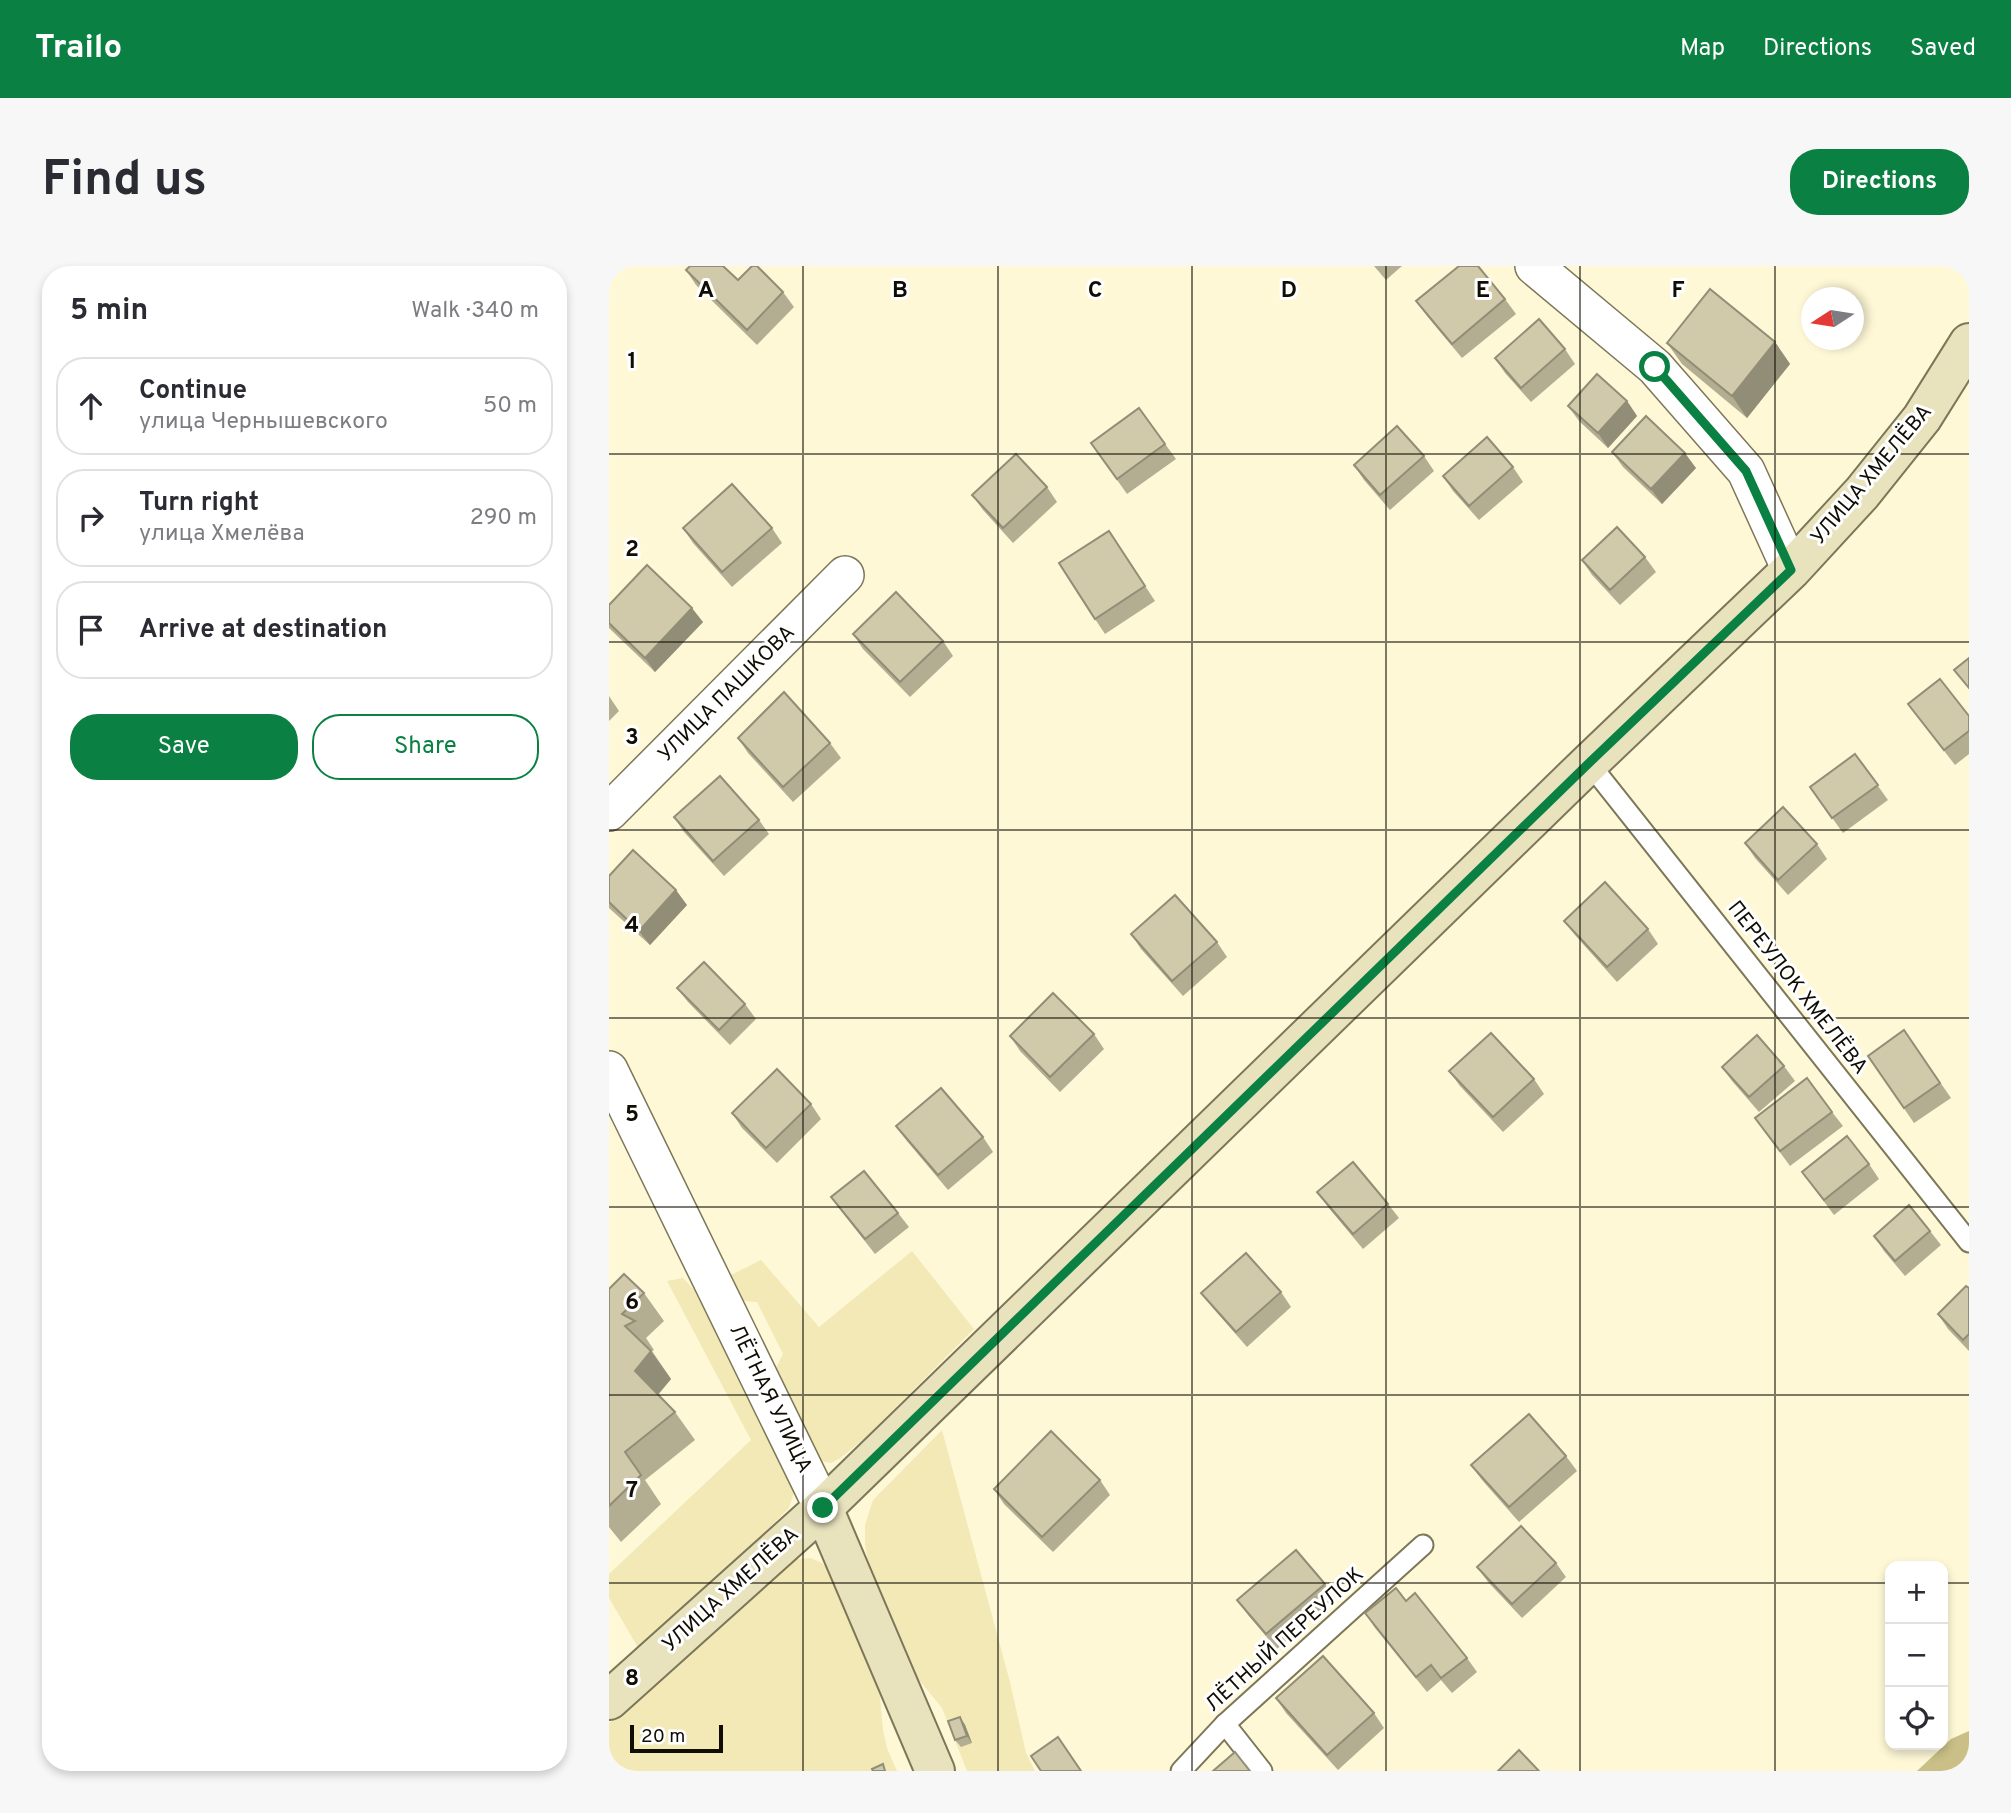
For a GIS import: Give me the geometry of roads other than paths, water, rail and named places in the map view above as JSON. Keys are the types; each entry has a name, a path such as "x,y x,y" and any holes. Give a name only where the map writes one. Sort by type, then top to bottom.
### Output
{"main road":[{"name":"УЛИЦА ХМЕЛЁВА","path":"609,1700 823,1508 1791,570 1862,493 1922,418 1968,348"},
{"name":"ЛЁТНАЯ УЛИЦА","path":"823,1508 935,1771"}],"street":[{"path":"1534,266 1655,367 1746,471 1791,570"},
{"name":"УЛИЦА ПАШКОВА","path":"609,812 845,575"},
{"name":"ЛЁТНАЯ УЛИЦА","path":"609,1070 823,1508"}],"lane":[{"name":"ПЕРЕУЛОК ХМЕЛЁВА","path":"1589,763 1969,1242"},
{"name":"ЛЁТНЫЙ ПЕРЕУЛОК","path":"1181,1771 1225,1724 1423,1545"},
{"path":"1225,1724 1262,1771"}]}
